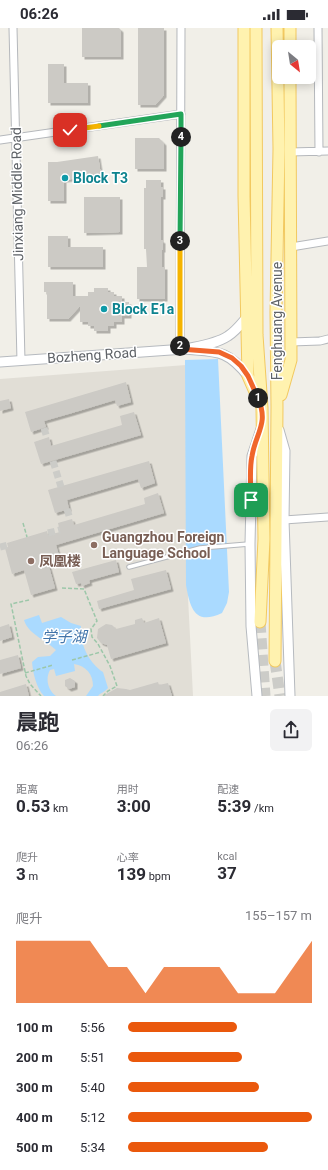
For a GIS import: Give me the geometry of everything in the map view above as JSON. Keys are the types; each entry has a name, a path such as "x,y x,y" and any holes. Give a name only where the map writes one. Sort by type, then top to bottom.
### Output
{"main road":[{"path":"244,28 244,196 248,376"},
{"name":"Fenghuang Avenue","path":"256,28 257,335 263,424 264,539 260,622"},
{"name":"Fenghuang Avenue","path":"275,661 277,424 276,312 279,149 277,28"},
{"path":"290,28 290,40"},
{"path":"277,407 291,360 290,84"},
{"path":"182,349 201,346 228,336 247,317"},
{"path":"182,349 219,352 232,358 241,366 248,376 262,408"},
{"name":"Bozheng Road","path":"0,362 182,349"},
{"path":"257,696 251,626 250,544 252,456 263,424"},
{"path":"277,424 285,451 284,520 290,696"}],"street":[{"name":"Jinxiang Middle Road","path":"13,28 21,361"},
{"path":"181,28 182,349"},
{"path":"318,28 319,152"},
{"path":"0,140 181,114"},
{"path":"290,152 328,152"},
{"path":"291,247 328,241"},
{"path":"291,342 320,341 328,339"},
{"path":"284,520 328,517"}],"lane":[{"path":"128,567 200,548 250,544"}],"path":[{"path":"23,523 27,537"},
{"path":"62,588 84,590 97,622 91,629 92,637 110,666 117,686 103,696"},
{"path":"29,600 11,604 25,673 30,684 41,696"},
{"path":"72,660 102,651"},
{"path":"25,673 53,665"}],"shaded area":[{"name":"Guangzhou Foreign Language School","path":"186,365 188,597 193,696 0,696 0,379"}],"water":[{"path":"218,359 229,592 227,603 222,613 206,617 200,616 195,612 190,601 186,585 185,360"},
{"name":"学子湖","path":"39,615 42,623 61,617 71,623 81,626 83,646 89,658 103,672 108,688 107,689 98,696 86,696 93,686 92,678 88,671 74,664 75,671 56,676 54,669 50,670 48,673 48,684 53,694 56,696 44,696 35,680 32,662 38,657 50,656 56,650 33,633 26,625 24,620"}],"building":[{"path":"82,28 119,28 121,30 121,57 82,57"},
{"path":"138,28 164,28 164,95 155,105 138,105"},
{"path":"48,64 64,64 64,83 88,83 88,103 48,103"},
{"path":"135,138 159,138 164,143 164,169 135,169"},
{"name":"Block T3","path":"98,156 101,175 64,180 64,201 48,201 48,162"},
{"path":"146,180 161,180 161,187 163,187 163,197 161,197 161,240 163,241 162,267 165,267 165,299 137,299 137,267 147,267 146,249 144,249 144,188 146,188"},
{"path":"84,197 120,197 120,232 84,233"},
{"path":"48,236 68,236 68,247 103,247 103,267 48,267"},
{"path":"44,282 73,282 73,296 88,296 88,292 94,292 94,288 108,288 108,292 114,292 114,296 122,296 122,302 129,302 129,316 122,316 122,322 114,322 114,326 108,326 108,331 94,331 94,326 88,326 88,322 80,322 80,306 68,319 47,319 47,292 44,292"},
{"path":"126,382 131,402 117,406 115,400 44,421 46,427 31,432 25,412"},
{"path":"9,399 11,408 0,411 0,401"},
{"path":"134,412 141,435 41,464 34,442 49,437 51,446 122,425 120,416"},
{"path":"149,461 155,483 141,488 138,479 67,500 69,509 55,513 48,490"},
{"path":"158,493 164,513 56,545 60,559 48,563 55,588 31,595 24,570 12,574 5,548 8,547 7,543 47,531 48,535 60,532 58,523 72,519 74,525 145,504 144,498"},
{"path":"116,560 119,572 90,580 90,583 82,586 81,583 76,584 72,572"},
{"path":"166,570 171,589 99,609 97,601 134,590 131,579"},
{"path":"142,618 144,623 159,618 166,643 111,659 107,645 101,643 97,638 98,629 106,624 112,625 116,629 135,624 135,620"},
{"path":"9,624 12,637 0,641 0,627"},
{"path":"18,655 21,668 0,674 0,660"},
{"path":"70,678 75,681 75,687 69,689 65,686 65,680"},
{"path":"158,682 159,685 168,683 172,696 103,696 117,688 130,690"},
{"path":"26,684 29,696 0,696 0,692"}],"tunnel":[{"path":"44,428 47,438"},
{"path":"53,461 61,487"},
{"path":"67,509 70,519"},
{"path":"48,533 60,530"},
{"path":"0,547 8,545"},
{"path":"260,622 265,696"},
{"path":"275,661 280,696"}],"place":[{"name":"Block T3","path":"65,178"},
{"name":"Block E1a","path":"104,309"},
{"name":"Guangzhou Foreign Language School","path":"94,545"},
{"name":"凤凰楼","path":"31,561"}],"route":[{"path":"70,130 181,114 180,349 219,352 232,358 241,366 248,376 262,408 263,424 252,456 251,500"}]}
